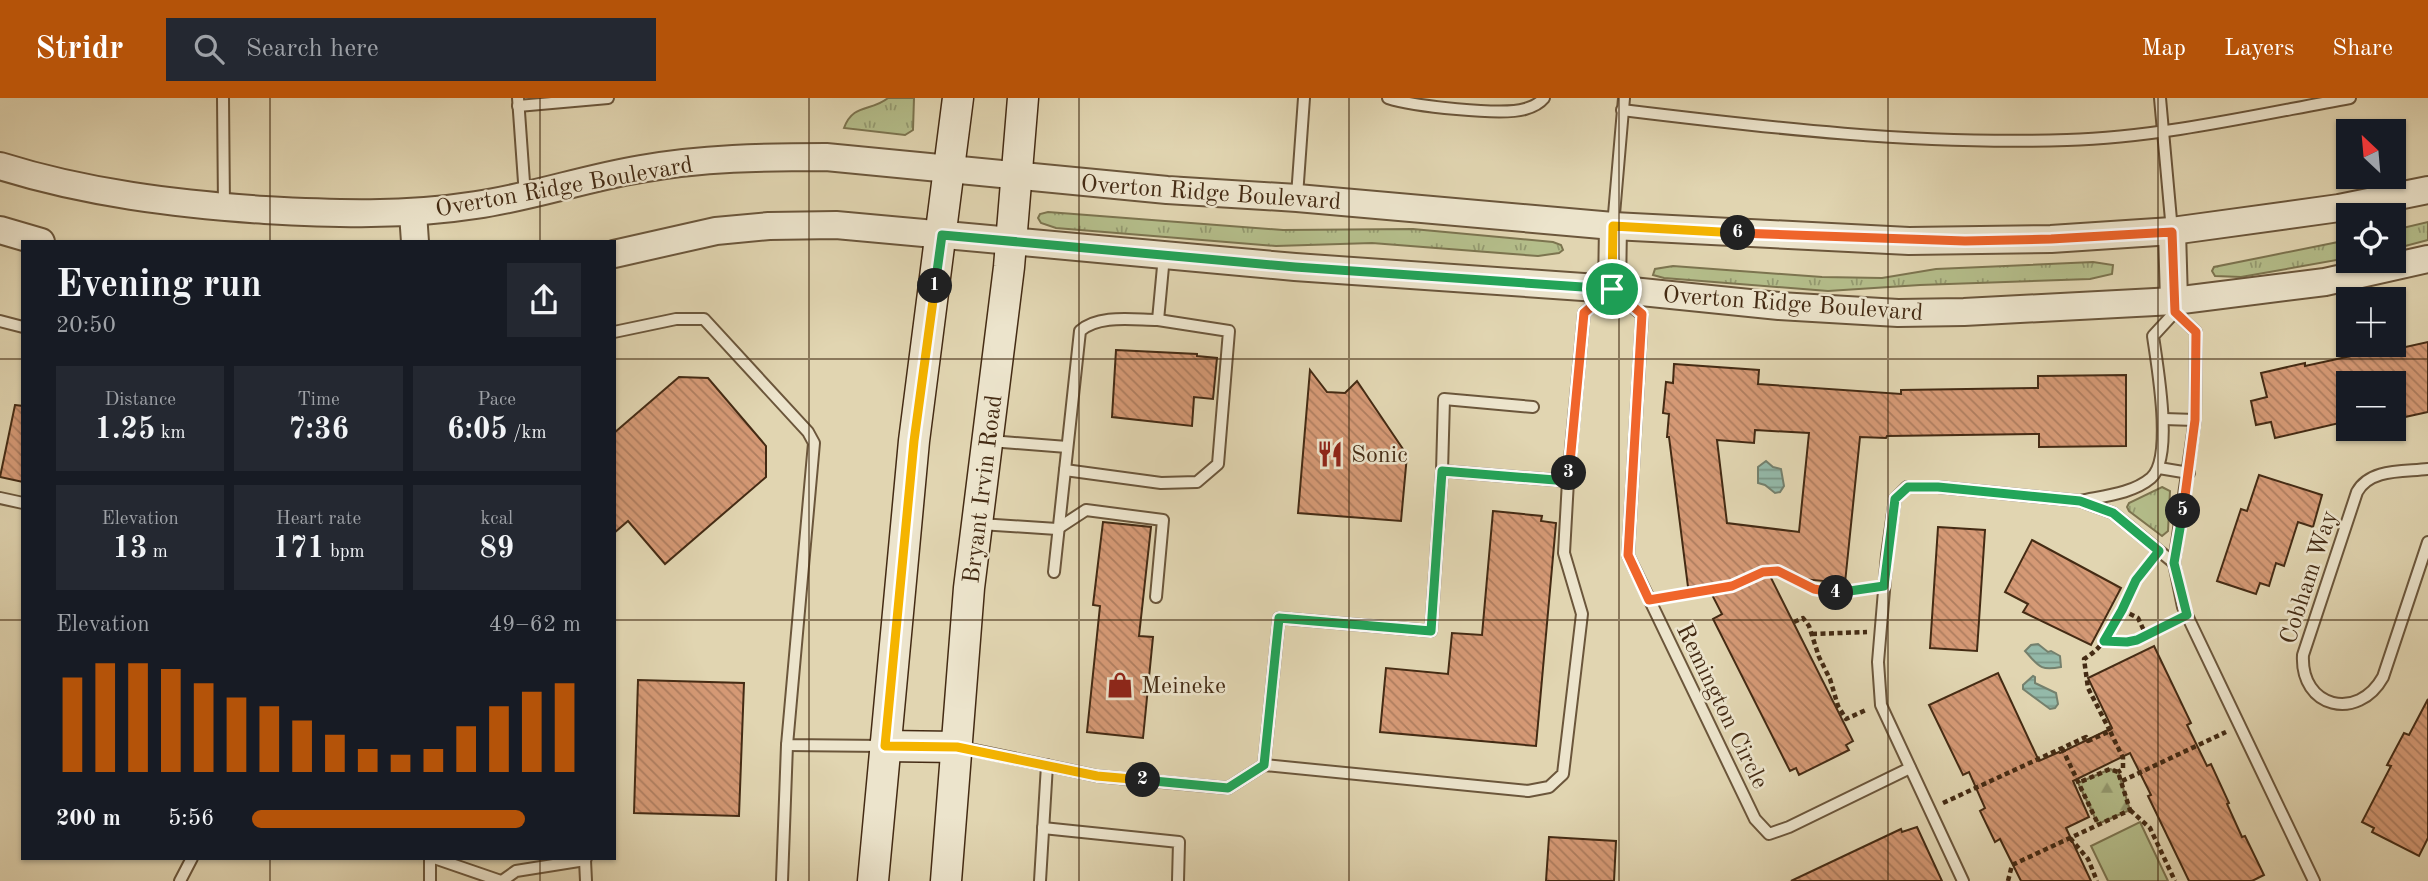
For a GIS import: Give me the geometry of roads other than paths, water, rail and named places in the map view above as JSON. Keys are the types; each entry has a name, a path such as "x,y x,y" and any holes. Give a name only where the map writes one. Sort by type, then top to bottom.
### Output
{"main road":[{"path":"873,881 914,441 958,98"},
{"name":"Bryant Irvin Road","path":"946,881 969,587 1012,242 1023,98"},
{"path":"885,746 957,747"}],"street":[{"name":"Overton Ridge Boulevard","path":"0,166 34,177 91,189 224,207 324,213 413,214 525,196 640,169 699,161 826,157 950,171 1613,226 1923,241 2051,239 2172,232 2339,208 2428,190"},
{"path":"413,214 415,240"},
{"name":"Overton Ridge Boulevard","path":"616,254 716,231 769,226 836,225 1295,267 1612,289 1714,301 1898,313 2175,306 2325,282 2428,260"},
{"path":"1612,289 1613,226"},
{"path":"0,230 34,240"},
{"path":"2172,232 2175,306"}],"lane":[{"path":"223,98 224,207"},
{"path":"525,196 518,102 608,98"},
{"path":"1297,198 1304,98"},
{"path":"1388,98 1438,107 1492,111 1523,110 1540,103 1544,98"},
{"path":"1613,226 1623,98"},
{"path":"2160,98 2172,232"},
{"path":"1622,110 1855,136 2067,140 2163,132 2350,98"},
{"path":"1158,320 1164,256"},
{"path":"957,747 1097,776 1228,788 1264,765 1528,791 1549,788 1563,774 1582,614 1564,553 1584,313 1612,289"},
{"name":"Remington Circle","path":"1612,289 1642,314 1628,555 1755,819 1769,834 1910,768"},
{"path":"2080,501 2130,490 2152,477 2159,468 2164,419 2153,336 2175,306 2196,332 2195,420 2174,563 2185,611 2314,881"},
{"path":"616,332 676,319 704,319 808,432 814,443 787,745 782,881"},
{"path":"1054,572 1057,528 1080,331 1087,324 1099,321 1158,320 1229,331 1218,464 1197,482 1161,483 1065,470"},
{"path":"0,321 21,326"},
{"path":"1264,765 1279,618 1431,631 1444,399 1533,407"},
{"path":"2164,419 2195,420"},
{"path":"988,440 1067,447"},
{"path":"2159,468 2189,473"},
{"name":"Cobham Way","path":"2428,469 2369,478 2357,492 2303,655 2302,668 2306,681 2319,697 2327,702 2350,704 2369,697 2377,688 2384,677 2428,542"},
{"path":"1442,471 1568,481"},
{"path":"1963,881 1881,705 1878,662 1880,631 1895,499 1908,487 1938,487 2080,501 2113,513 2174,563"},
{"path":"0,498 21,503"},
{"path":"977,524 1057,528 1086,510 1163,520 1156,597"},
{"path":"787,745 885,746"},
{"path":"1040,881 1047,765"},
{"path":"1043,828 1179,842 1178,881"},
{"path":"180,881 191,860"},
{"path":"430,881 432,860"},
{"path":"438,860 502,881 516,870 580,860"},
{"path":"586,860 586,881"}],"place":[{"name":"Sonic","path":"1330,454"},
{"name":"Meineke","path":"1120,685"}]}
